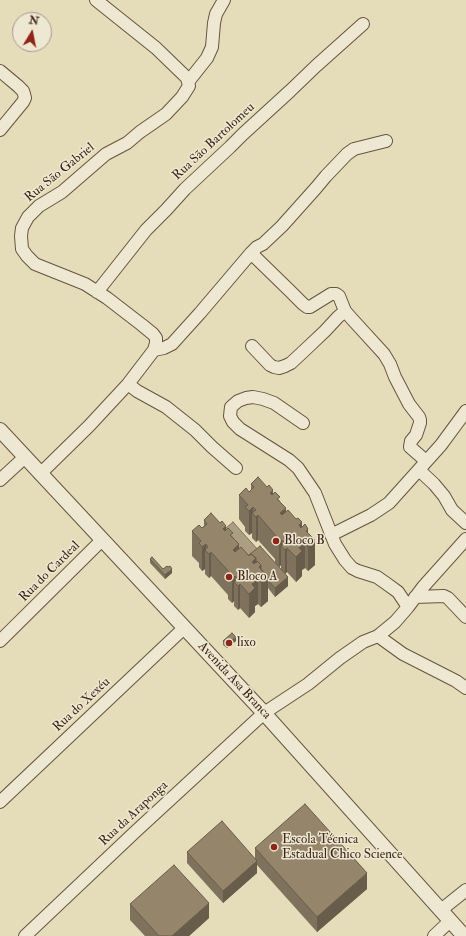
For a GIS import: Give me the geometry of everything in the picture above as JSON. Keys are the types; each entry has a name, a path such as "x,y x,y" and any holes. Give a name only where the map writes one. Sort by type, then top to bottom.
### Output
{"street":[{"path":"102,2 156,48 186,79 207,58 212,47 216,14 224,0"},
{"name":"Rua São Bartolomeu","path":"97,292 146,230 185,189 363,24"},
{"path":"0,71 23,91 25,98 0,130"},
{"name":"Rua São Gabriel","path":"97,292 85,284 35,264 22,249 22,228 28,217 39,206 62,192 106,154 127,143 166,114 187,91 189,86 186,79"},
{"path":"154,350 164,348 172,344 251,253 282,226 347,154 354,150 386,142"},
{"path":"251,253 302,304 310,307 322,299 334,294 339,296 346,311 352,319 384,354 406,399 418,417 420,423 416,435 411,441 410,447 452,510 466,523"},
{"path":"40,474 89,426 128,384 154,350 156,338 153,334 97,292"},
{"path":"252,346 270,365 279,368 285,366 291,363 346,311"},
{"path":"128,384 137,391 166,407 195,430 236,468"},
{"path":"303,423 274,403 263,399 253,397 246,398 238,401 231,407 230,416 233,422 240,429 289,460 298,468 315,493 335,544 352,568 377,577 411,602 444,596 448,598 466,617"},
{"path":"331,535 381,509 389,503 441,445 466,411"},
{"name":"Avenida Asa Branca","path":"0,430 264,713 464,936"},
{"path":"0,480 24,457"},
{"name":"Rua da Araponga","path":"25,936 264,713 308,684 340,658 363,642 378,636 394,622 466,539"},
{"name":"Rua do Cardeal","path":"0,641 102,540"},
{"name":"Rua do Xexéu","path":"0,802 184,628"},
{"path":"378,636 403,654 456,681 466,688"},
{"path":"441,910 466,890"},
{"path":"434,936 450,921"}],"shaded area":[{"path":"233,522 259,551 244,564 218,535"}],"building":[{"path":"258,477 267,487 269,485 273,490 270,493 272,495 275,492 280,497 277,499 286,508 280,513 282,515 288,510 296,519 298,518 302,522 299,525 301,528 305,524 308,529 306,531 315,540 308,547 305,543 299,548 302,551 296,557 287,548 285,550 281,546 285,543 282,540 279,543 275,539 277,537 258,515 256,517 252,513 256,510 253,507 249,511 245,507 248,505 239,495 246,488 249,492 254,487 251,484"},
{"path":"211,513 220,523 222,521 226,526 223,529 225,531 228,528 233,533 230,535 239,544 233,550 235,552 241,547 249,556 251,554 256,558 252,562 254,564 257,561 261,565 259,567 268,577 261,583 258,580 252,584 255,588 249,594 240,584 238,586 234,582 238,579 235,576 232,579 228,575 230,573 211,552 209,554 205,550 208,547 206,544 202,547 199,543 201,541 192,531 199,525 202,528 207,524 204,520"},
{"path":"260,546 288,577 275,588 261,569 261,565 257,561 256,563 256,558 251,554 249,555"},
{"path":"152,557 163,569 170,566 172,569 165,575 150,559"},
{"path":"232,633 236,637 227,644 223,641"},
{"path":"305,804 367,873 317,917 255,848"},
{"path":"222,821 257,861 223,891 187,852"},
{"path":"174,865 209,903 172,936 159,936 130,904"}],"place":[{"name":"Bloco B","path":"276,541"},
{"name":"Bloco A","path":"229,577"},
{"name":"lixo","path":"229,643"},
{"name":"Escola Técnica Estadual Chico Science","path":"274,847"}]}
